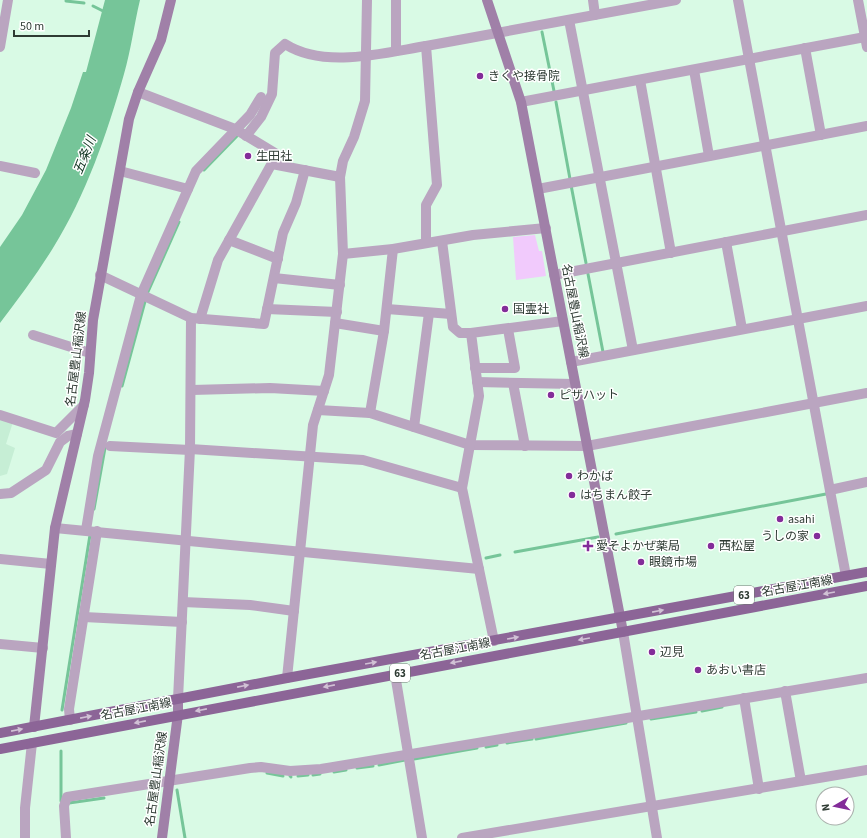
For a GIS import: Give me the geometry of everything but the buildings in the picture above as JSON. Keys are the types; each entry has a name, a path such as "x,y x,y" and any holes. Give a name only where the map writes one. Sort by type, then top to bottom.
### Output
{"main road":[{"name":"名古屋豊山稲沢線","path":"34,727 55,528 84,405 93,320 100,275 129,119 138,92 161,40 171,0"},
{"name":"名古屋豊山稲沢線","path":"487,0 521,102 622,632"},
{"name":"名古屋江南線","path":"0,733 287,678 867,572"},
{"name":"名古屋江南線","path":"0,749 178,714 867,586"},
{"name":"名古屋豊山稲沢線","path":"162,838 178,714 178,699"}],"street":[{"path":"0,47 8,0"},
{"path":"287,678 313,425 330,376 340,285 343,254 340,177 343,161 354,137 365,100 367,0"},
{"path":"396,0 396,51"},
{"path":"593,0 595,15"},
{"path":"246,136 264,111 272,94 275,53 285,44 297,51 318,56 366,56 499,34 676,0"},
{"path":"738,0 846,576"},
{"path":"521,102 805,48 866,42 858,0"},
{"path":"570,20 582,90 633,350"},
{"path":"426,46 438,185 426,205 426,244"},
{"path":"805,48 821,135"},
{"path":"694,70 709,156"},
{"path":"640,80 671,252"},
{"path":"138,92 235,129 275,153 276,156 218,260 195,318 178,699"},
{"path":"86,530 98,456 145,296 188,189 196,171 250,115 261,97"},
{"path":"538,189 867,126"},
{"path":"272,164 340,177"},
{"path":"0,166 35,173"},
{"path":"100,275 195,318 264,324 284,233 296,203 305,170"},
{"path":"120,171 188,189"},
{"path":"554,275 867,216"},
{"path":"343,254 393,249 472,235 546,228"},
{"path":"229,240 278,259"},
{"path":"442,241 453,327 460,333 508,329 563,321"},
{"path":"726,242 742,330"},
{"path":"370,413 387,309 393,249"},
{"path":"274,278 340,285"},
{"path":"571,362 867,306"},
{"path":"267,309 337,312"},
{"path":"387,309 452,314"},
{"path":"414,427 429,312"},
{"path":"335,323 384,330"},
{"path":"475,368 515,368 508,329"},
{"path":"471,333 479,396 462,488 494,641"},
{"path":"33,335 90,353"},
{"path":"477,382 575,384"},
{"path":"513,383 525,446"},
{"path":"192,390 270,388 324,391"},
{"path":"318,410 370,413 470,445 587,446 867,393"},
{"path":"0,415 56,433 84,405"},
{"path":"0,494 11,493 46,470 60,442 68,436 77,434"},
{"path":"110,446 363,460 462,488"},
{"path":"830,490 867,482"},
{"path":"55,528 479,569"},
{"path":"70,720 69,709 97,531"},
{"path":"0,558 51,564"},
{"path":"182,602 250,605 294,611"},
{"path":"84,617 182,622"},
{"path":"622,632 657,838"},
{"path":"0,644 43,648"},
{"path":"395,674 422,838"},
{"path":"66,838 64,806 67,804 67,797 250,768 261,767 290,772 321,769 867,678"},
{"path":"785,691 801,781"},
{"path":"744,698 759,788"},
{"path":"26,838 25,808 32,743"},
{"path":"462,838 867,770"}],"shaded area":[{"path":"535,235 539,251 542,251 546,276 516,280 513,237"},
{"path":"0,418 13,422 6,444 15,448 7,474 0,476"}],"water":[{"name":"五条川","path":"105,0 140,0 126,65 103,141 76,207 65,228 41,267 0,323 0,247 22,215 46,170 71,108 83,72 86,72"}],"waterway":[{"path":"66,1 84,3"},
{"path":"93,6 105,12"},
{"path":"542,32 554,91"},
{"path":"556,102 570,179"},
{"path":"204,170 237,136"},
{"path":"571,185 586,263"},
{"path":"122,386 147,294 179,222"},
{"path":"588,274 603,352"},
{"path":"94,509 105,448"},
{"path":"616,534 826,494"},
{"path":"62,710 90,535"},
{"path":"515,552 598,537"},
{"path":"486,558 500,555"},
{"path":"702,711 722,707"},
{"path":"651,719 696,712"},
{"path":"536,739 626,723"},
{"path":"507,743 532,739"},
{"path":"486,747 497,745"},
{"path":"414,759 477,748"},
{"path":"61,751 61,801"},
{"path":"379,765 405,760"},
{"path":"357,768 373,766"},
{"path":"334,772 346,770"},
{"path":"267,773 283,776"},
{"path":"313,775 320,774"},
{"path":"298,776 308,775"},
{"path":"177,790 185,838"},
{"path":"69,803 104,798"}],"place":[{"name":"きくや接骨院","path":"480,76"},
{"name":"生田社","path":"248,156"},
{"name":"国霊社","path":"505,309"},
{"name":"ピザハット","path":"551,395"},
{"name":"わかば","path":"569,476"},
{"name":"はちまん餃子","path":"572,495"},
{"name":"asahi","path":"780,519"},
{"name":"うしの家","path":"817,536"},
{"name":"愛そよかぜ薬局","path":"588,546"},
{"name":"西松屋","path":"711,546"},
{"name":"眼鏡市場","path":"641,562"},
{"name":"辺見","path":"652,652"},
{"name":"あおい書店","path":"698,670"}]}
